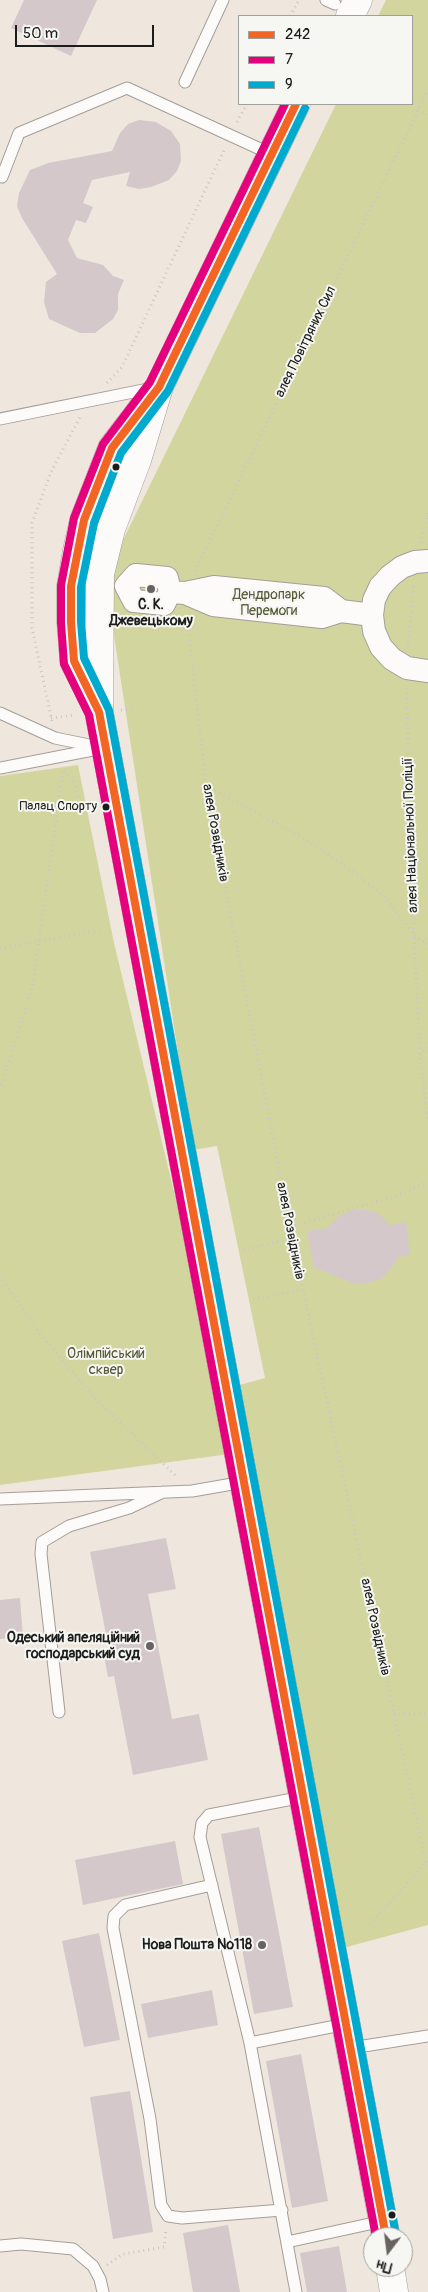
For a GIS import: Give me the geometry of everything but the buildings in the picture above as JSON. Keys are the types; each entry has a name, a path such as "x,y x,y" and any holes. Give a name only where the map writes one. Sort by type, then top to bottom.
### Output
{"main road":[{"path":"296,105 159,387 137,460 111,529 100,574 99,712 104,748 245,1482 384,2227"},
{"path":"392,2277 394,2292"}],"street":[{"path":"417,669 392,659 381,647 374,631 372,615 374,600 385,581 402,568 422,562"},
{"path":"120,586 136,575 167,578 177,593 213,605 322,617 341,611 372,615"}],"lane":[{"path":"185,82 223,0"},
{"path":"2,178 20,133 127,88 272,154"},
{"path":"0,420 159,387"},
{"path":"0,713 55,738 104,748"},
{"path":"0,768 104,748"},
{"path":"0,1499 192,1491 245,1482"},
{"path":"59,1712 41,1554 42,1542 69,1526 129,1508 163,1492"},
{"path":"296,2292 250,2043 200,1837 202,1823 209,1815 304,1796"},
{"path":"212,1885 126,1905 114,1916 113,1928 150,2119 161,2205 168,2216 182,2218 282,2210"},
{"path":"250,2043 348,2036 428,2036"},
{"path":"288,2242 363,2232"},
{"path":"0,2246 22,2244 73,2249 93,2266 100,2279 103,2292"}],"path":[{"path":"290,15 298,0"},
{"name":"алея Повітряних Сил","path":"177,593 428,90"},
{"path":"418,111 428,114"},
{"name":"алея Національної Поліції","path":"428,512 422,562 410,853 416,937 420,1055 428,1122"},
{"name":"алея Розвідників","path":"177,593 206,785 302,1290 427,1862"},
{"path":"0,1090 33,984 64,771 59,756"},
{"path":"64,771 73,778 81,812"},
{"path":"206,785 302,837 350,869 384,895 416,937 428,944"},
{"path":"0,948 101,930"},
{"path":"420,1055 428,1047"},
{"path":"290,1227 393,1197 428,1182"},
{"path":"243,1250 292,1238"},
{"path":"0,1276 41,1335 93,1396 192,1491"},
{"path":"253,1299 302,1290"},
{"path":"394,1714 428,1714"},
{"path":"370,1924 427,1862"},
{"path":"97,2273 123,2254 164,2247 168,2216"}],"green space":[{"name":"Дендропарк Перемоги","path":"386,0 428,0 428,1925 336,1950 232,1387 265,1378 217,1146 193,1150 105,577 336,105 413,105 413,15 378,15"},
{"name":"Олімпійський сквер","path":"78,765 114,943 237,1453 0,1485 0,776"}],"transit line":[{"name":"7","path":"285,105 150,382 103,444 74,518 61,585 61,623 64,664 89,715 374,2227"},
{"name":"242","path":"296,105 159,387 112,448 84,520 71,586 71,622 74,661 99,712 384,2227"},
{"name":"9","path":"305,108 168,391 121,453 94,523 81,587 81,622 84,658 109,710 394,2227"}],"place":[{"name":"С. К. Джевецькому","path":"151,589"},
{"name":"Палац Спорту","path":"106,807"},
{"name":"Одеський апеляційний господарський суд","path":"150,1646"},
{"name":"Нова Пошта №118","path":"262,1945"}]}
